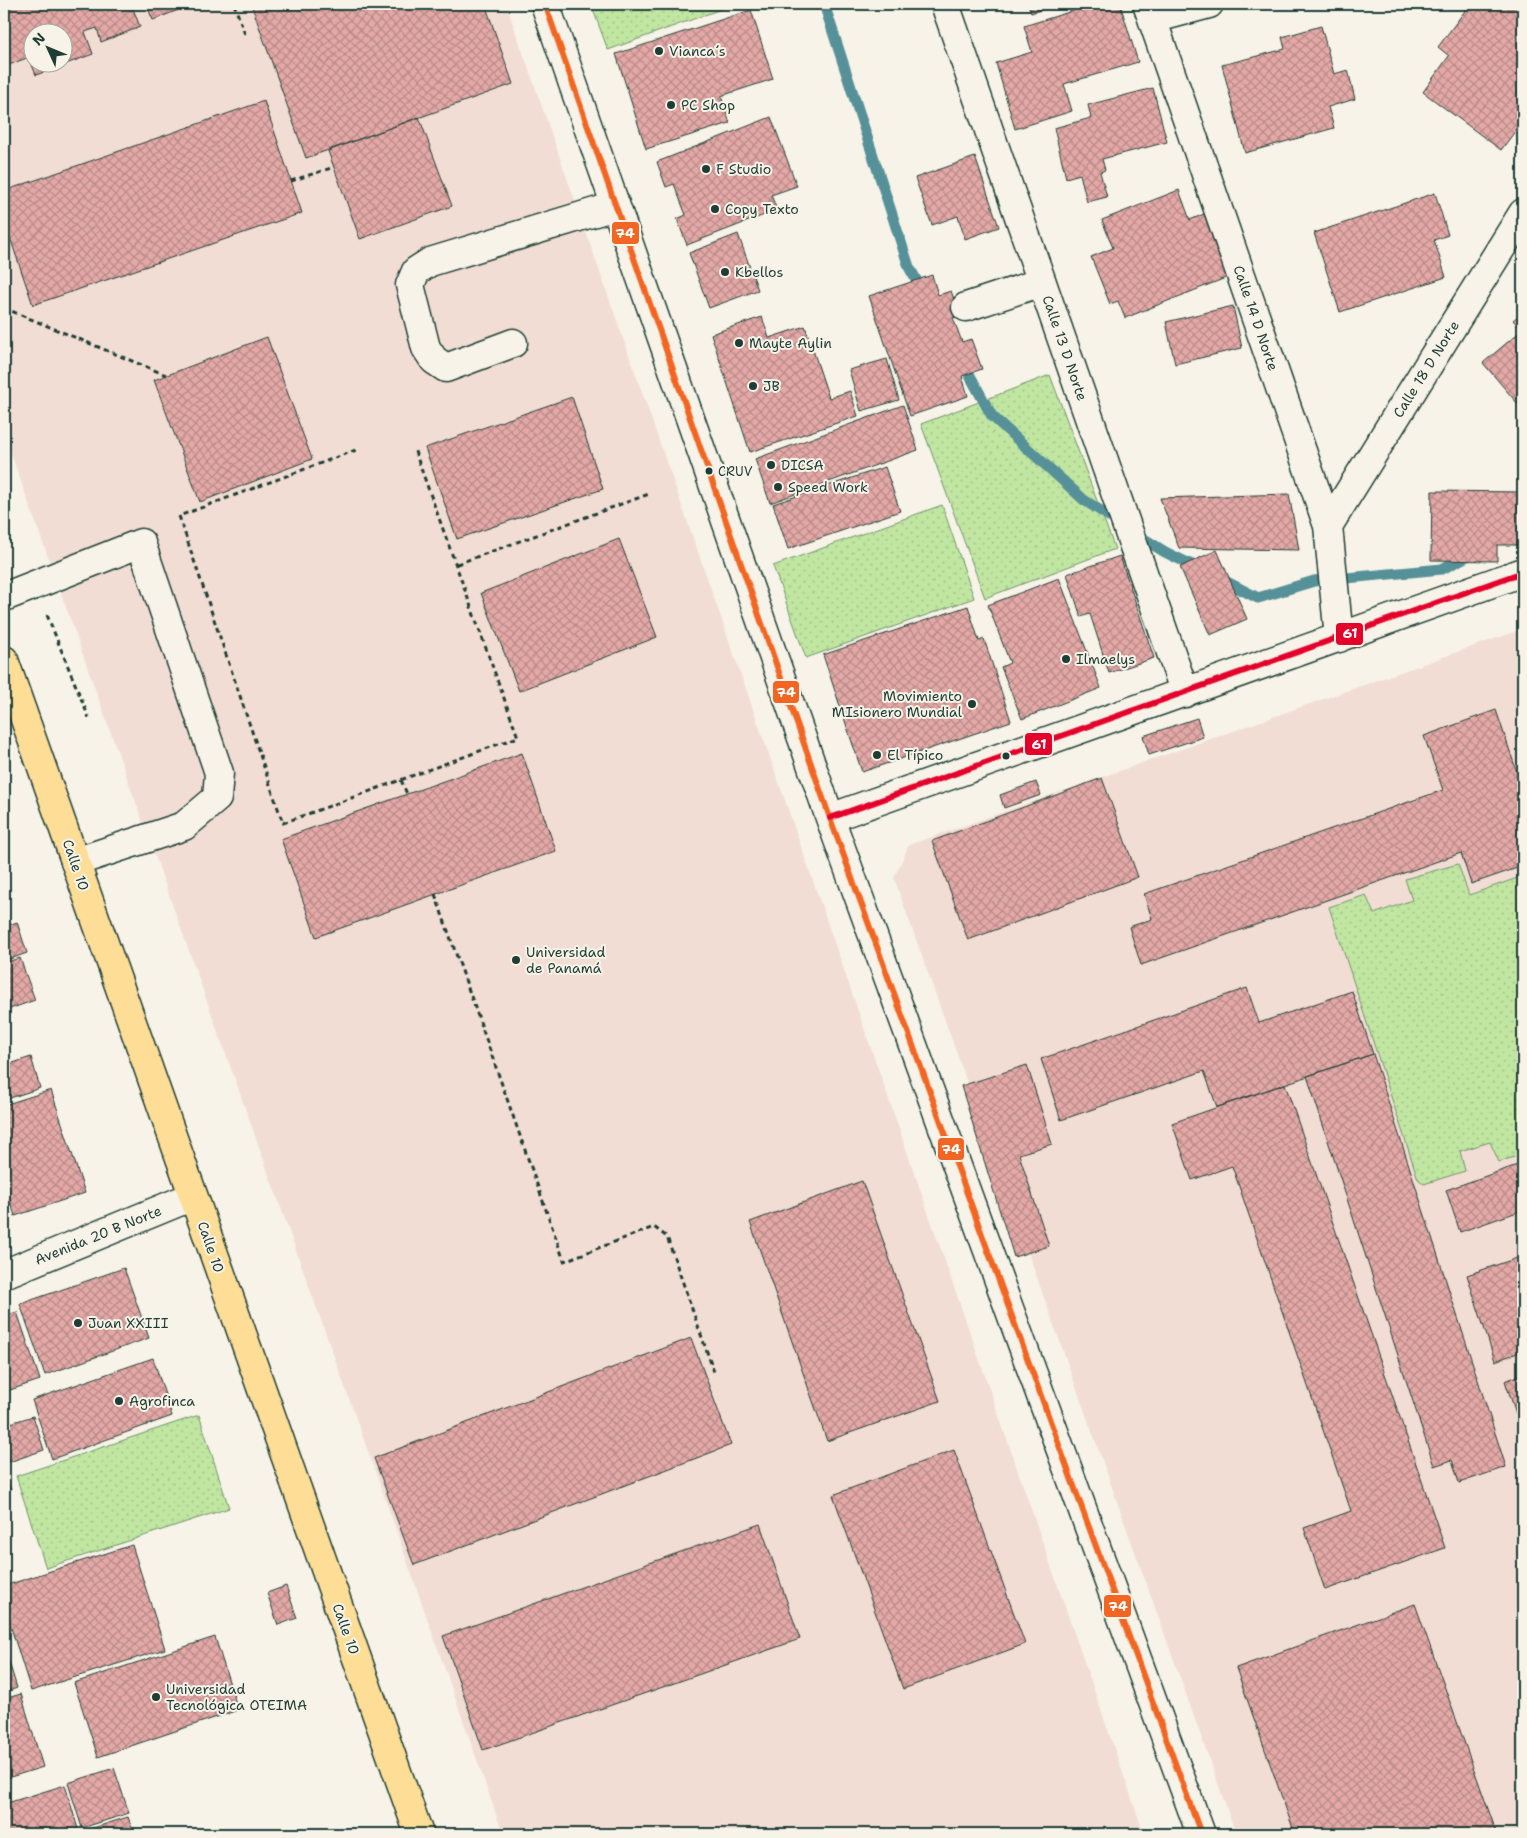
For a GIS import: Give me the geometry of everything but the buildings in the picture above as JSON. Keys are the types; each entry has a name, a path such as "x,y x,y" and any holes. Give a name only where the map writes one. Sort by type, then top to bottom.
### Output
{"main road":[{"name":"Calle 10","path":"4,660 419,1834"}],"street":[{"path":"545,4 830,818 1201,1834"},
{"name":"Calle 13 D Norte","path":"945,4 1185,693"},
{"path":"1150,12 1209,4"},
{"name":"Calle 14 D Norte","path":"1150,12 1328,526 1339,638"},
{"path":"513,343 446,368 434,360 426,348 410,285 416,272 430,262 616,206"},
{"name":"Calle 18 D Norte","path":"1328,526 1523,212"},
{"path":"966,307 1042,282"},
{"path":"4,597 141,543 220,773 217,798 184,826 75,862"},
{"path":"830,818 1523,572"},
{"name":"Avenida 20 B Norte","path":"4,1274 193,1196"}],"path":[{"path":"234,4 246,37"},
{"path":"291,181 334,167"},
{"path":"4,308 166,375"},
{"path":"356,450 179,516 283,823 518,737 414,449"},
{"path":"457,564 649,494"},
{"path":"44,608 90,718"},
{"path":"401,780 407,794"},
{"path":"435,894 564,1261 654,1227 667,1237 714,1372"}],"shaded area":[{"name":"Universidad de Panamá","path":"4,4 506,4 1144,1834 503,1834 4,434"},
{"path":"1523,629 1523,1834 1236,1834 894,878 909,845"}],"green space":[{"path":"591,4 735,4 608,50"},
{"path":"1050,375 1115,549 985,598 921,424"},
{"path":"942,505 974,598 806,658 773,566"},
{"path":"1458,864 1469,895 1523,876 1523,1154 1499,1162 1490,1142 1460,1151 1465,1171 1424,1184 1418,1179 1329,907 1366,895 1374,914 1412,900 1405,879"},
{"path":"199,1415 229,1508 46,1568 16,1476"}],"waterway":[{"path":"824,4 909,267 923,292"},
{"path":"962,361 992,416 1084,500 1121,524"},
{"path":"1133,532 1165,552 1202,570"},
{"path":"1336,579 1442,569 1471,554"},
{"path":"1219,578 1258,598 1314,581 1331,579"}],"transit line":[{"name":"74","path":"545,4 830,818 1201,1834"},
{"name":"61","path":"830,818 1523,572"}],"place":[{"name":"Vianca´s","path":"659,51"},
{"name":"PC Shop","path":"671,105"},
{"name":"F Studio","path":"706,169"},
{"name":"Copy Texto","path":"715,209"},
{"name":"Kbellos","path":"725,272"},
{"name":"Mayte Aylin","path":"739,343"},
{"name":"JB","path":"753,386"},
{"name":"DICSA","path":"771,465"},
{"name":"CRUV","path":"709,471"},
{"name":"Speed Work","path":"778,487"},
{"name":"Ilmaelys","path":"1066,659"},
{"name":"Movimiento MIsionero Mundial","path":"972,704"},
{"name":"El Típico","path":"877,755"},
{"name":"Universidad de Panamá","path":"516,960"},
{"name":"Juan XXIII","path":"78,1323"},
{"name":"Agrofinca","path":"119,1401"},
{"name":"Universidad Tecnológica OTEIMA","path":"156,1697"}]}
